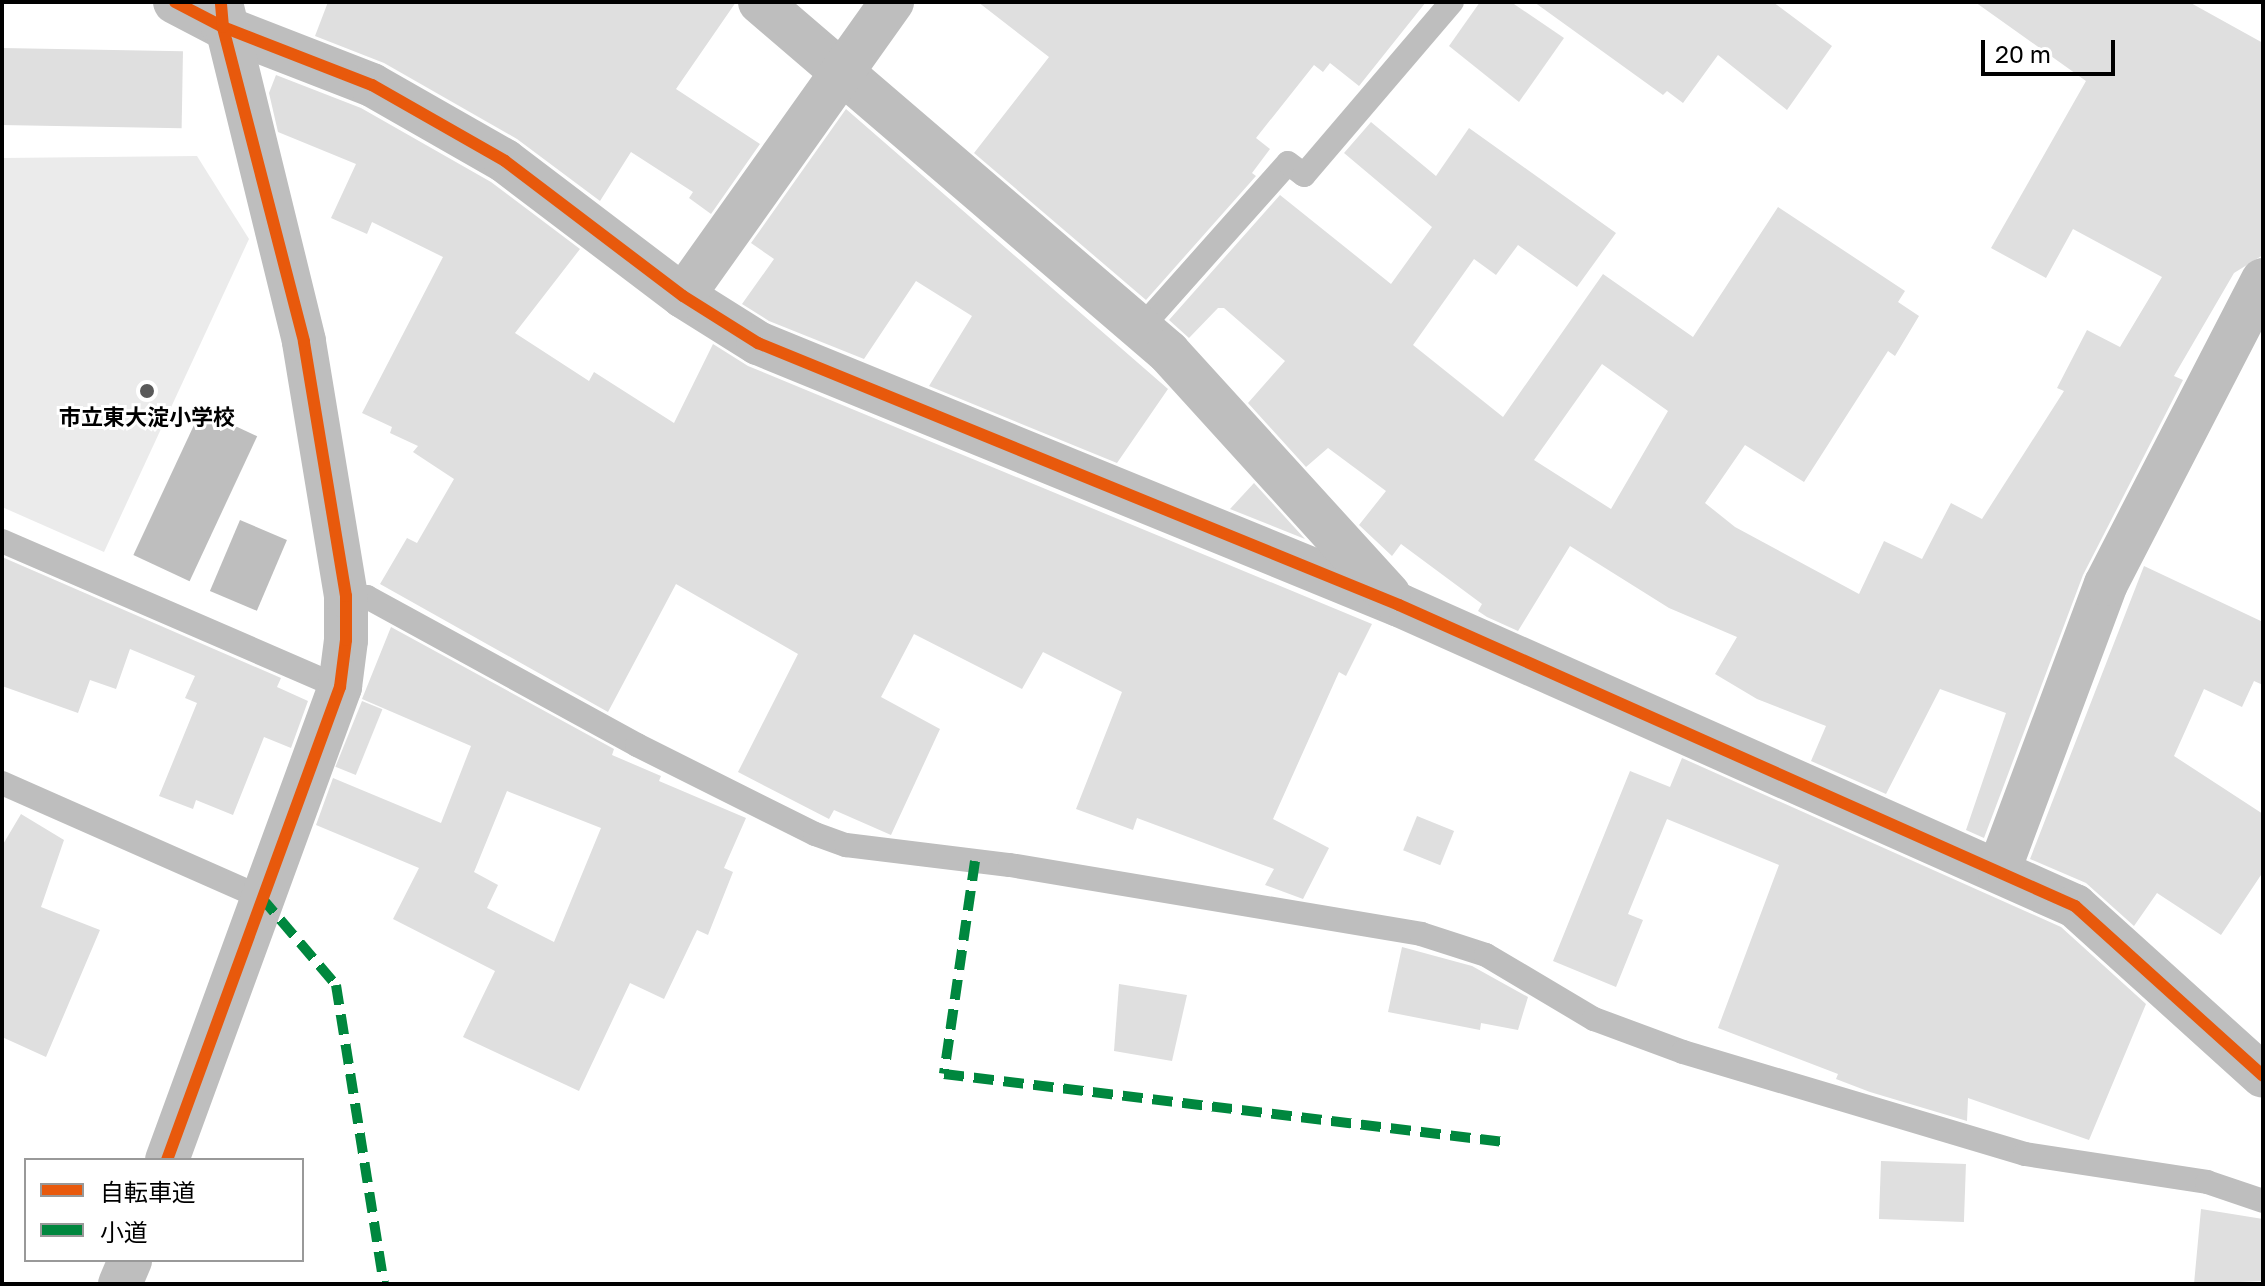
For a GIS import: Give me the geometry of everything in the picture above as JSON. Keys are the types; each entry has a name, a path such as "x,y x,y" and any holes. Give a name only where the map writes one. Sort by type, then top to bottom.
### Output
{"street":[{"path":"175,2 222,14 372,85 505,161 683,296 758,343 1075,468 1399,605 2075,906 2263,1076"},
{"path":"760,2 1140,329 1399,605"},
{"path":"683,296 839,70 892,2"},
{"path":"168,1158 340,687 346,596 304,341 222,14"},
{"path":"1999,870 2106,584 2263,280"},
{"path":"120,1284 129,1262"}],"lane":[{"path":"1140,329 1288,163 1304,175 1452,2"},
{"path":"2,541 340,687"},
{"path":"346,596 367,597 637,745 815,834 846,845 1010,865 1421,934 1486,955 1594,1019 1683,1052 2025,1154 2207,1182 2263,1201"},
{"path":"2,783 261,897"}],"shaded area":[{"path":"197,156 249,239 104,552 2,507 2,158"},
{"path":"201,410 257,436 190,581 133,555"},
{"path":"240,520 287,540 257,611 210,591"}],"building":[{"path":"328,2 736,2 676,89 760,144 711,214 689,198 693,192 631,152 600,201 517,139 384,63 315,36"},
{"path":"978,2 1426,2 1359,86 1330,63 1323,72 1314,65 1256,138 1270,149 1252,173 1256,176 1146,300 974,153 1049,57"},
{"path":"1480,2 1511,2 1564,38 1519,102 1449,46"},
{"path":"1534,2 1773,2 1832,46 1787,110 1718,55 1683,103 1667,91 1663,95"},
{"path":"1975,2 2189,2 2263,43 2263,255 2234,273 2174,376 2183,380 2083,575 1984,838 1966,830 2006,713 1940,689 1886,794 1811,761 1826,726 1757,699 1715,674 1737,637 1669,608 1570,546 1518,631 1487,617 1478,611 1482,604 1401,544 1392,556 1359,525 1386,491 1328,448 1306,467 1248,403 1285,361 1224,308 1218,308 1189,338 1169,320 1280,195 1391,284 1432,227 1344,153 1371,122 1436,176 1469,128 1616,233 1577,287 1518,245 1496,275 1474,259 1413,345 1503,417 1603,274 1693,337 1778,207 1905,291 1898,302 1919,316 1895,356 1888,351 1804,482 1745,445 1705,503 1735,527 1859,594 1884,541 1922,559 1951,503 1982,519 2064,391 2057,388 2087,330 2120,347 2162,277 2073,229 2046,278 1991,248 2086,81","holes":["1602,364 1668,411 1611,509 1534,460"]},
{"path":"2,48 183,51 182,128 2,125"},
{"path":"276,75 361,108 491,182 580,249 515,333 589,381 594,372 674,423 713,344 748,366 1372,624 1346,676 1339,672 1273,819 1329,848 1303,899 1265,885 1274,869 1137,818 1133,830 1076,809 1122,692 1043,652 1022,689 914,634 881,697 940,729 891,835 834,810 829,819 738,772 798,654 676,584 608,712 380,584 407,538 417,543 454,479 413,452 418,446 390,433 392,427 362,413 443,257 372,222 367,234 331,218 356,164 278,132 269,93"},
{"path":"846,109 1168,389 1117,463 929,386 972,316 916,281 864,359 769,321 742,304 774,259 751,243"},
{"path":"1254,483 1305,539 1230,509"},
{"path":"2,557 281,678 277,687 308,701 291,748 264,737 233,815 196,800 193,809 159,796 197,703 185,698 195,676 130,649 116,689 90,680 78,713 2,686"},
{"path":"2144,566 2263,622 2263,685 2254,681 2242,707 2204,689 2174,756 2263,814 2263,872 2221,935 2157,893 2134,926 2086,883 2030,859"},
{"path":"391,627 614,749 612,755 661,776 659,781 746,818 724,868 733,872 708,935 697,930 664,999 630,983 579,1091 463,1037 495,971 393,919 419,868 316,825 333,778 441,823 471,746 362,699","holes":["507,791 601,828 554,942 487,908 498,885 474,872"]},
{"path":"362,701 382,709 356,775 335,767"},
{"path":"1682,758 2061,927 2146,1004 2089,1140 1968,1098 1967,1121 1870,1092 1836,1079 1838,1074 1718,1028 1779,865 1667,819 1628,914 1643,920 1616,987 1553,961 1630,771 1670,787"},
{"path":"21,814 64,840 41,907 100,930 46,1057 2,1037 2,846"},
{"path":"1417,816 1454,831 1440,865 1403,850"},
{"path":"1402,947 1472,966 1528,997 1518,1030 1481,1023 1480,1030 1388,1012"},
{"path":"1119,984 1187,995 1172,1061 1114,1051"},
{"path":"1881,1161 1966,1164 1964,1222 1879,1219"},
{"path":"2201,1209 2263,1219 2263,1281 2194,1284"}],"marked path":[{"path":"975,861 944,1074 1504,1142"},
{"path":"261,897 336,985 384,1284"}],"cycle path":[{"path":"175,2 223,27 372,85 505,161 683,296 758,343 1399,605 2075,906 2263,1076"},
{"path":"168,1158 340,687 346,640 346,596 304,341 223,27 221,2"}],"place":[{"name":"市立東大淀小学校","path":"147,391"}]}
